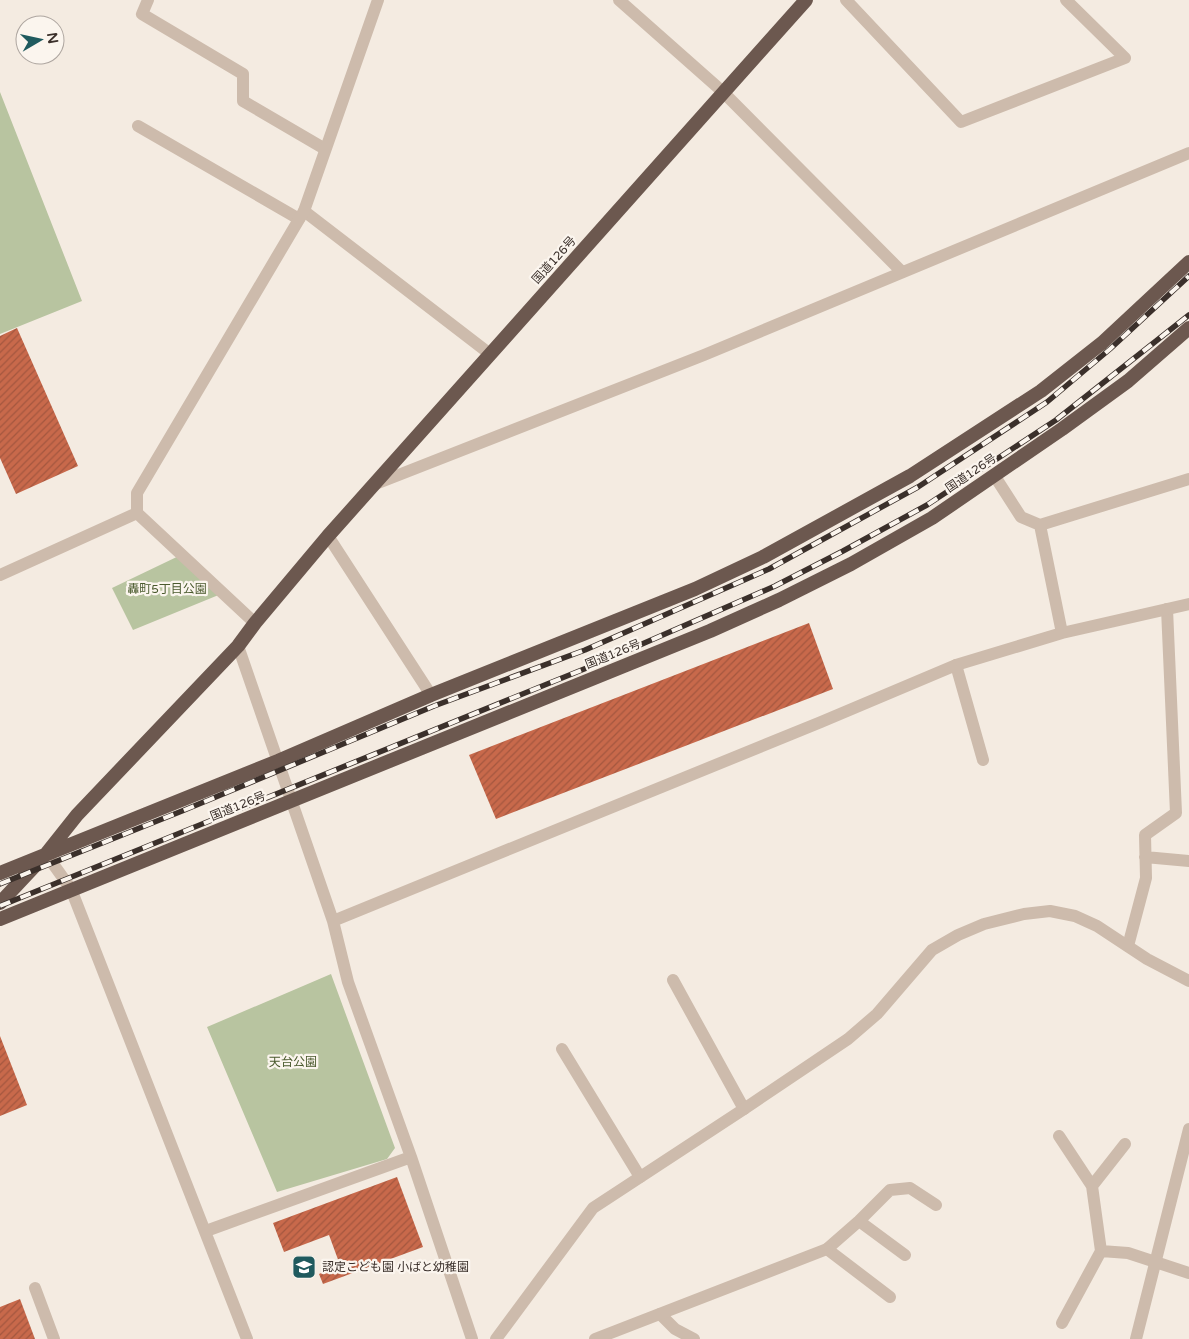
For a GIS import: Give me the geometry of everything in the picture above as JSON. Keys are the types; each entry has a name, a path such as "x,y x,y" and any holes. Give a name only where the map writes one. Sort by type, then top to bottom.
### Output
{"highway":[{"name":"国道126号","path":"0,903 46,854 77,815 238,646 328,536 806,0"},
{"name":"国道126号","path":"0,873 278,761 431,695 695,589 763,557 892,486 1041,391 1102,343 1189,262"},
{"name":"国道126号","path":"0,919 710,631 779,600 851,564 932,518 1128,381 1189,328"}],"street":[{"path":"148,0 142,14 243,74 242,102 326,149"},
{"path":"255,623 137,513 137,493 301,215 378,0"},
{"path":"619,0 723,92 902,272"},
{"path":"846,0 962,122 1125,58 1066,0"},
{"path":"138,126 301,215 490,354"},
{"path":"373,485 704,355 1189,153"},
{"path":"994,475 1021,517 1040,525 1189,480"},
{"path":"0,575 137,513"},
{"path":"1040,525 1062,633"},
{"path":"328,536 431,695"},
{"path":"332,921 956,665 1062,633 1189,604"},
{"path":"1128,946 1146,878 1145,835 1176,813 1166,609"},
{"path":"238,646 332,921 348,982 411,1157 472,1339"},
{"path":"956,665 983,760"},
{"path":"46,854 71,889 247,1339"},
{"path":"1145,857 1189,861"},
{"path":"496,1339 593,1208 848,1039 877,1014 932,950 958,935 984,924 1024,914 1050,911 1075,916 1097,926 1147,959 1189,981"},
{"path":"673,980 744,1109"},
{"path":"562,1049 640,1177"},
{"path":"1136,1339 1189,1129"},
{"path":"1059,1136 1092,1186 1102,1251 1062,1322"},
{"path":"1092,1186 1125,1144"},
{"path":"206,1231 411,1157"},
{"path":"595,1339 827,1248 860,1221 890,1190 910,1188 936,1205"},
{"path":"860,1221 905,1255"},
{"path":"827,1248 890,1297"},
{"path":"1102,1251 1128,1253 1189,1273"},
{"path":"35,1288 54,1339"},
{"path":"660,1314 674,1329 694,1339"}],"green space":[{"path":"0,92 82,301 0,334"},
{"name":"轟町5丁目公園","path":"185,553 221,594 133,630 112,588"},
{"name":"天台公園","path":"331,974 395,1148 387,1159 277,1192 207,1027"}],"building":[{"path":"17,328 78,466 16,494 0,458 0,336"},
{"path":"809,623 833,689 496,819 469,755"},
{"path":"0,1036 27,1105 0,1116"},
{"path":"397,1177 423,1247 323,1284 319,1274 340,1265 329,1235 284,1252 273,1223"},
{"path":"20,1299 35,1339 0,1339 0,1307"}],"railway":[{"path":"0,884 182,811 434,706 585,650 769,569 918,487 1047,402 1110,349 1189,276"},
{"path":"0,906 594,665 775,586 927,505 1056,420 1189,315"}],"place":[{"name":"認定こども園 小ばと幼稚園","path":"304,1267"}]}
